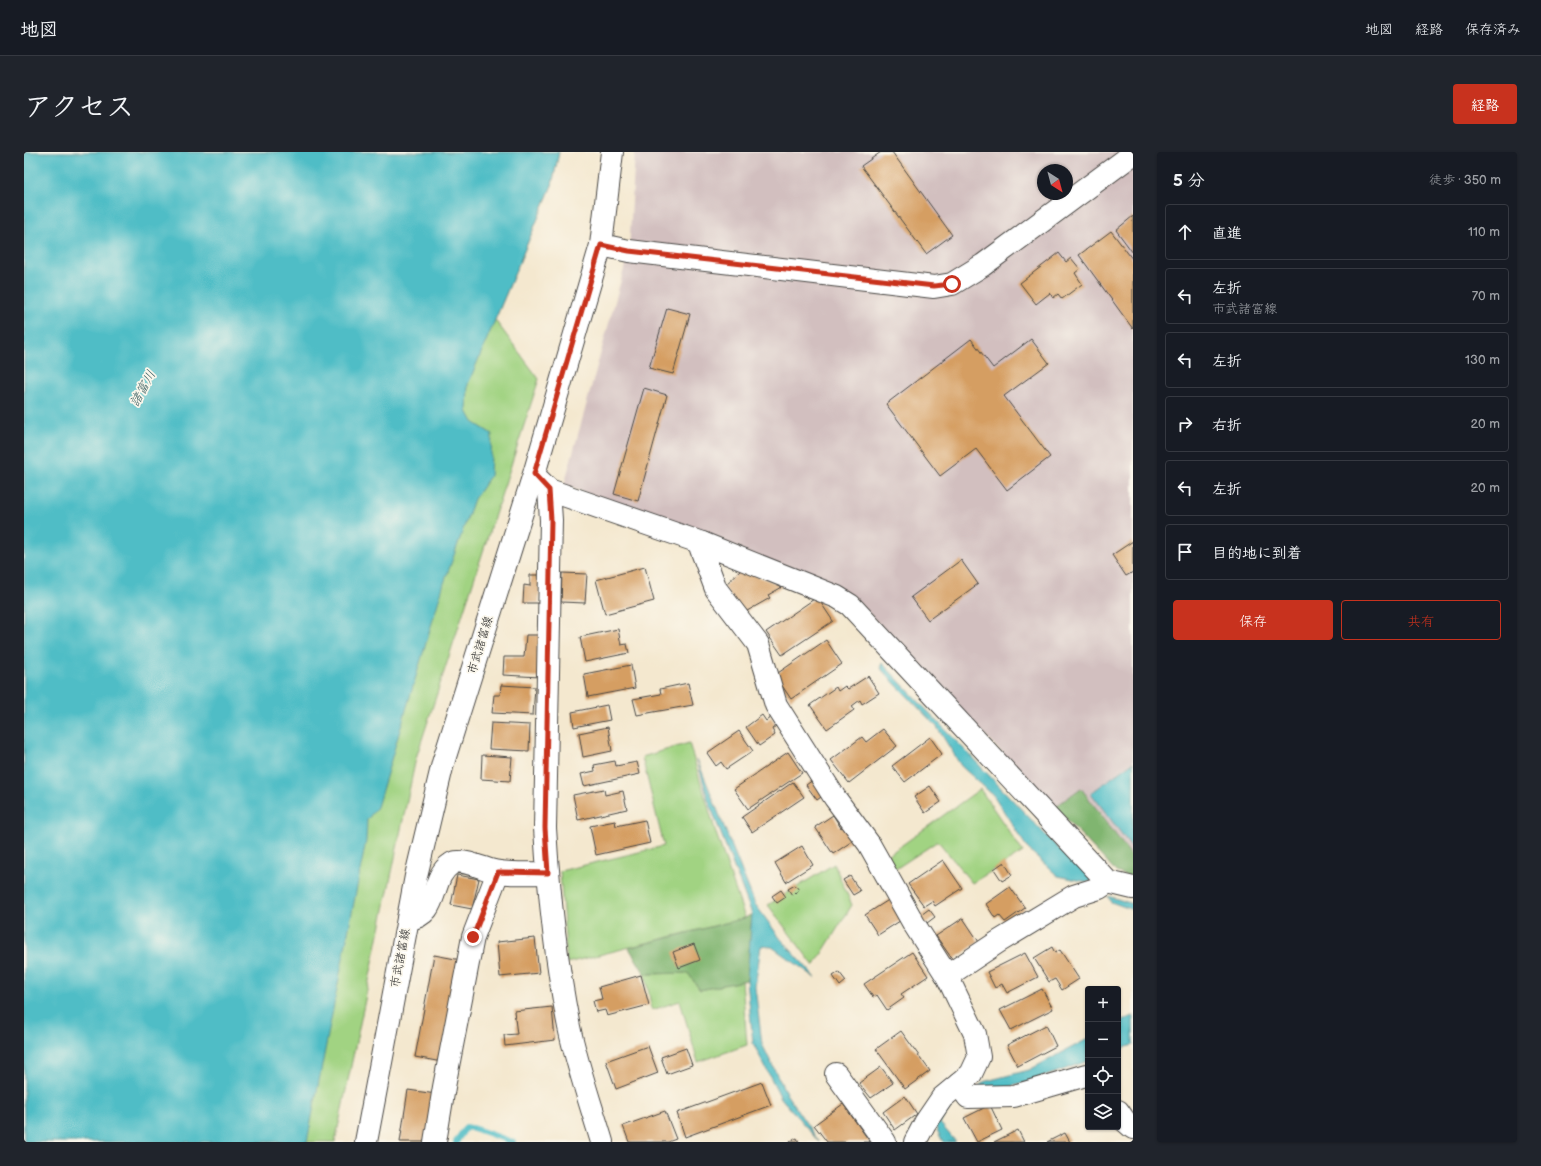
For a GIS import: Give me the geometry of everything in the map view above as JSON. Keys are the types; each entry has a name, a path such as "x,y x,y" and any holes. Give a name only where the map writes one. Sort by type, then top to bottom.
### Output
{"street":[{"name":"市武諸富線","path":"366,1142 416,876 443,763 534,474 601,245 612,152"},
{"path":"601,245 629,251 934,286 952,284 983,265 1133,154"},
{"path":"534,474 549,490 702,543 837,597 850,604 1108,882 1133,888"},
{"path":"549,490 551,520 545,828 548,873 560,981 567,1016 602,1142"},
{"path":"702,543 701,549 716,589 758,644 776,705 834,798 869,844 914,924 947,976 975,1034 980,1058 971,1074 942,1098 924,1123 915,1142"},
{"path":"408,919 416,918 428,909 443,873 451,863 461,862 498,872 548,873"},
{"path":"435,1142 473,937 498,872"},
{"path":"947,976 998,942 1074,896 1099,888 1108,882"},
{"path":"836,1074 885,1142"},
{"path":"959,1084 968,1097 1014,1096 1085,1075"},
{"path":"1121,1115 1133,1128"}],"shaded area":[{"path":"635,152 1133,152 1133,878 1116,872 850,594 564,485 629,251"}],"green space":[{"path":"559,152 552,185 495,320 539,379 416,758 335,1142 246,1142 445,422"},
{"path":"689,743 716,833 745,918 567,963 560,871 664,846 642,757"},
{"path":"1081,788 1133,858 1133,878 1116,872 1055,807"},
{"path":"980,789 1023,852 972,883 938,841 891,872 884,858"},
{"path":"834,864 852,905 814,966 768,905"},
{"path":"752,914 747,980 700,990 688,973 645,974 629,948 745,918"},
{"path":"688,973 700,990 742,981 747,1045 698,1062 680,1001 652,1010 645,974"}],"water":[{"name":"諸富川","path":"24,152 559,152 552,185 468,384 467,411 473,422 492,434 490,476 474,499 443,586 377,807 367,820 366,841 307,1142 24,1142"},
{"path":"882,663 1063,853 1092,876 1093,881 1087,882 1058,876 1028,849 994,796 961,766 937,727 880,668"},
{"path":"697,759 755,904 780,938 816,978 772,947 761,946 755,987 762,1044 787,1095 819,1142 781,1098 753,1043 747,980 752,914 708,800"},
{"path":"1133,762 1133,849 1091,793"},
{"path":"1108,896 1133,904 1133,910 1111,902"},
{"path":"1133,1016 1133,1045 1121,1049 1121,1022"},
{"path":"1085,1041 1085,1062 1029,1082 986,1092 979,1087 983,1082 1029,1070"},
{"path":"947,1104 951,1107 940,1123 956,1142 943,1142 934,1124"}],"building":[{"path":"881,152 892,152 952,235 926,254 861,166"},
{"path":"1133,216 1133,253 1116,230"},
{"path":"1111,231 1133,260 1133,329 1079,255"},
{"path":"1059,253 1066,262 1071,258 1080,269 1075,273 1082,284 1062,299 1058,294 1053,298 1050,293 1036,304 1020,283"},
{"path":"667,308 690,314 673,374 649,368"},
{"path":"971,339 993,368 1031,339 1049,363 1004,396 1050,457 1007,490 976,449 940,476 886,404"},
{"path":"644,388 667,395 638,501 614,494"},
{"path":"1133,541 1133,572 1126,576 1112,555"},
{"path":"961,560 978,584 928,620 911,597"},
{"path":"645,567 654,601 605,614 596,580"},
{"path":"741,570 784,586 768,595 770,598 740,615 724,586"},
{"path":"562,573 587,574 585,603 561,602"},
{"path":"530,575 541,575 539,603 523,603 524,585 530,586"},
{"path":"817,597 833,621 782,655 766,632"},
{"path":"618,629 621,645 627,644 629,653 585,662 580,637"},
{"path":"526,635 542,635 540,677 503,675 504,657 524,657"},
{"path":"826,640 842,664 791,699 775,675"},
{"path":"631,665 635,688 588,697 584,674"},
{"path":"868,676 879,693 862,704 860,700 852,706 854,710 827,729 810,705 836,687 838,691 845,686 848,689"},
{"path":"688,683 693,705 637,715 633,699 661,694 660,689"},
{"path":"501,685 535,687 533,715 492,713 494,695 500,695"},
{"path":"607,705 610,720 574,727 572,712"},
{"path":"762,715 766,721 771,717 776,726 772,729 775,735 759,746 746,727"},
{"path":"491,723 530,725 529,751 489,749"},
{"path":"608,727 612,751 583,757 579,733"},
{"path":"883,729 897,746 849,783 831,760 862,737 866,742"},
{"path":"739,731 753,751 726,769 721,762 716,766 707,753"},
{"path":"930,737 942,754 905,782 892,766"},
{"path":"788,752 802,773 748,809 734,789"},
{"path":"482,755 512,757 510,781 481,779"},
{"path":"615,761 616,766 637,762 640,774 584,786 581,774 595,771 594,765"},
{"path":"817,777 828,792 817,800 806,785"},
{"path":"793,782 804,797 752,832 742,817"},
{"path":"930,786 941,802 925,813 914,797"},
{"path":"604,789 605,795 623,791 627,809 578,820 573,795"},
{"path":"833,815 841,828 845,825 854,840 833,854 815,827"},
{"path":"645,820 650,843 596,855 590,826 615,821 616,826"},
{"path":"802,846 813,865 786,882 775,863"},
{"path":"943,860 962,888 935,906 932,901 924,906 908,884"},
{"path":"1004,862 1012,875 1002,881 994,869"},
{"path":"457,875 479,879 472,909 451,905"},
{"path":"850,876 860,891 853,895 843,880"},
{"path":"795,885 799,890 792,895 788,889"},
{"path":"1010,887 1025,908 1005,922 999,915 995,918 986,904"},
{"path":"781,890 786,897 777,903 772,896"},
{"path":"890,899 903,919 878,935 865,915"},
{"path":"929,909 935,917 923,926 917,918"},
{"path":"963,918 979,942 953,960 936,936"},
{"path":"535,938 539,973 500,977 497,942"},
{"path":"694,944 700,960 679,968 673,952"},
{"path":"1052,947 1055,953 1060,950 1079,979 1062,990 1055,979 1049,982 1034,958"},
{"path":"912,952 928,976 901,994 904,998 887,1010 877,995 873,997 864,984"},
{"path":"1025,953 1038,977 1007,993 1002,984 995,988 987,972"},
{"path":"434,955 461,960 442,1062 415,1057"},
{"path":"839,972 846,981 840,986 833,976"},
{"path":"641,975 649,1005 607,1016 605,1010 596,1012 593,1001 602,999 599,987"},
{"path":"1042,989 1053,1009 1011,1030 1000,1010"},
{"path":"552,1007 555,1040 505,1046 504,1035 517,1034 514,1011"},
{"path":"1046,1025 1056,1046 1018,1066 1007,1045"},
{"path":"901,1031 930,1071 905,1089 876,1049"},
{"path":"648,1046 658,1073 616,1089 606,1061"},
{"path":"686,1048 692,1065 667,1074 661,1057"},
{"path":"881,1067 893,1083 871,1098 859,1083"},
{"path":"762,1082 771,1105 685,1137 677,1113"},
{"path":"408,1090 436,1094 428,1142 400,1142"},
{"path":"905,1096 917,1114 895,1130 883,1112"},
{"path":"843,1104 870,1142 827,1142 814,1125"},
{"path":"990,1105 1002,1130 977,1142 964,1118"},
{"path":"665,1111 676,1139 668,1142 629,1142 623,1126"},
{"path":"1018,1130 1024,1142 994,1142"},
{"path":"1065,1133 1070,1142 1047,1142"},
{"path":"797,1138 799,1142 789,1142"}],"waterway":[{"path":"456,1142 466,1127 513,1142"}],"route":[{"path":"473,937 498,872 548,873 545,828 550,636 551,520 549,490 534,474 601,245 629,251 934,286 952,284"}]}
